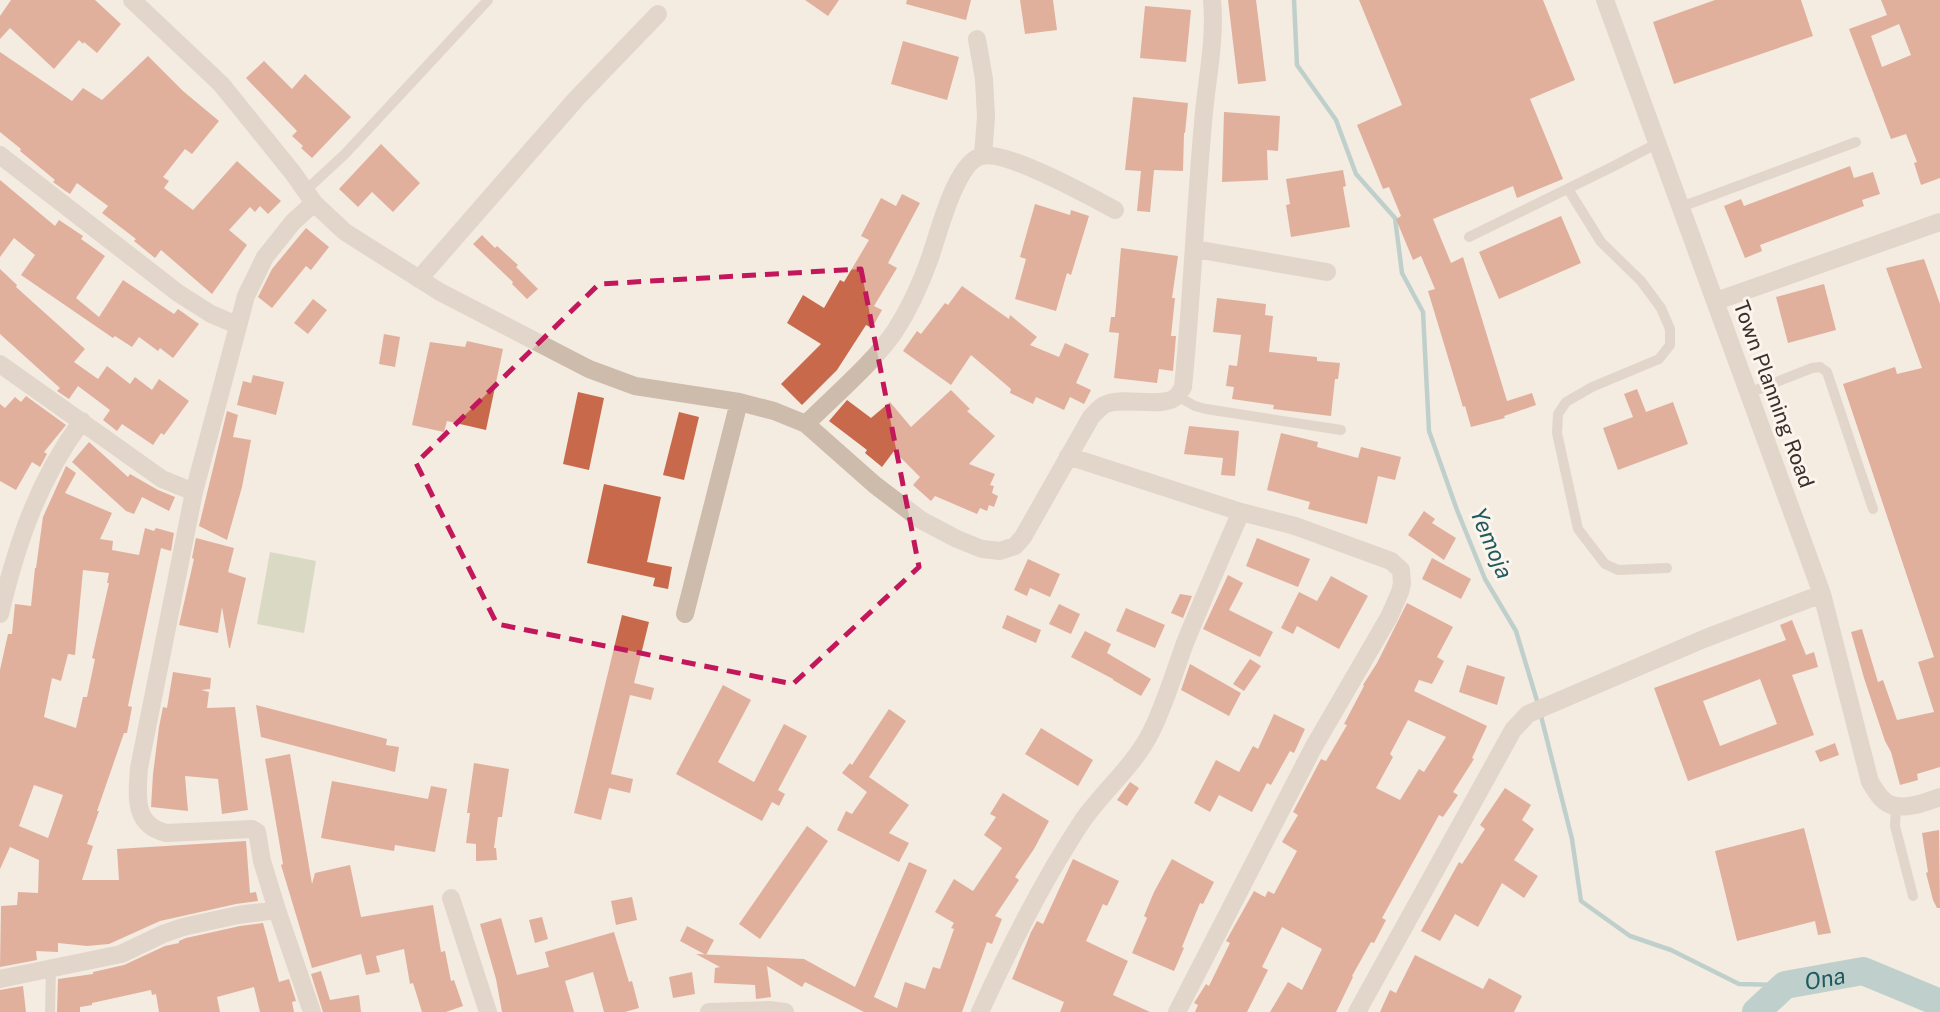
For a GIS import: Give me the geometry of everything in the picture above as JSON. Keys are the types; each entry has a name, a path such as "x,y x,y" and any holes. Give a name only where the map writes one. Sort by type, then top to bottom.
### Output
{"street":[{"path":"132,0 221,84 310,197 345,232 419,279 589,369 635,386 739,402 774,411 806,424 875,485 921,520 982,549 1000,551 1015,547 1023,537 1091,417 1101,406 1131,401 1171,401 1183,387 1203,123 1214,27 1212,0"},
{"name":"Town Planning Road","path":"1605,0 1822,594 1870,782 1878,795 1892,805"},
{"path":"419,279 577,98 658,14"},
{"path":"977,39 984,79 986,117 983,155"},
{"path":"0,155 178,293 211,314 237,325"},
{"path":"806,424 878,352 894,332 909,306 930,258 947,203 972,161 983,155 1004,159 1051,176 1115,210"},
{"path":"310,197 253,277 237,325 194,492 139,768 137,794 140,811 154,830 166,833 252,829 257,832 262,861 312,1012"},
{"path":"1716,301 1940,222"},
{"path":"1195,249 1327,272"},
{"path":"0,364 162,479 194,492"},
{"path":"685,614 739,402"},
{"path":"0,614 37,496 67,441 82,421"},
{"path":"1068,456 1241,512 1295,526 1391,561 1401,570 1400,592 1389,617 1307,759 1177,1012"},
{"path":"980,1012 1050,872 1084,819 1135,758 1150,733 1241,512"},
{"path":"1357,1012 1518,723 1539,708 1706,638 1822,594"},
{"path":"1892,805 1920,803 1940,797"},
{"path":"451,898 488,1012"},
{"path":"0,979 121,954 183,927 277,910"},
{"path":"711,1012 785,1012"}],"lane":[{"path":"310,197 345,154 488,0"},
{"path":"1681,206 1856,142"},
{"path":"1469,237 1658,143"},
{"path":"1568,189 1601,242 1641,281 1661,308 1670,329 1670,345 1659,359 1592,387 1566,402 1558,414 1557,433 1578,529 1605,564 1618,570 1667,568"},
{"path":"1749,393 1812,368 1827,372 1873,509"},
{"path":"1177,396 1206,409 1341,430"},
{"path":"1892,805 1913,896"},
{"path":"50,1012 51,968"}],"highlighted area":[{"path":"861,269 919,567 793,684 497,624 416,463 599,284"}],"green space":[{"path":"270,552 316,561 304,633 257,624"}],"building":[{"path":"11,0 95,0 121,24 97,53 79,40 54,69 10,28 0,39 0,16"},
{"path":"805,0 839,0 828,16"},
{"path":"907,0 971,0 966,20 906,4"},
{"path":"1020,0 1053,0 1057,30 1025,34"},
{"path":"1228,0 1256,0 1266,81 1238,84"},
{"path":"1359,0 1543,0 1575,80 1530,99 1563,179 1517,198 1513,186 1433,219 1451,263 1463,257 1507,401 1532,393 1536,405 1504,416 1505,418 1471,427 1428,291 1435,289 1421,256 1413,260 1396,219 1401,216 1389,187 1383,189 1357,125 1402,105"},
{"path":"1715,0 1801,0 1813,36 1674,84 1653,22"},
{"path":"1881,0 1940,0 1940,178 1921,185 1914,163 1917,162 1906,134 1891,139 1849,29 1887,15","holes":["1899,24 1911,55 1882,67 1871,36"]},
{"path":"1145,6 1191,10 1186,62 1140,58"},
{"path":"903,41 959,57 947,100 891,84"},
{"path":"0,52 72,101 83,88 102,100 148,56 183,91 219,121 192,154 185,149 163,177 169,181 164,188 193,210 237,161 281,201 268,214 260,206 255,212 250,207 229,230 247,245 212,294 161,250 155,258 134,241 136,239 102,213 108,206 77,183 70,194 53,182 55,180 0,132"},
{"path":"264,61 292,89 305,74 351,117 312,158 292,136 297,131 246,78"},
{"path":"1133,97 1188,103 1183,171 1154,170 1150,212 1137,211 1141,171 1125,170"},
{"path":"1224,112 1280,116 1278,151 1267,150 1268,180 1222,182"},
{"path":"381,144 420,183 393,212 372,192 358,207 339,189"},
{"path":"1850,166 1854,178 1873,172 1880,194 1862,200 1864,206 1760,245 1762,251 1745,258 1724,206 1741,199 1744,206"},
{"path":"1343,170 1350,227 1291,237 1286,205 1290,204 1286,179"},
{"path":"0,180 55,226 59,220 83,236 81,239 105,256 76,298 99,317 123,280 174,314 178,309 199,324 173,358 139,337 132,347 115,336 113,338 21,275 35,255 14,238 0,257"},
{"path":"902,194 920,203 888,263 897,268 874,306 882,310 872,328 866,325 837,370 802,405 781,384 821,344 787,323 803,295 824,308 840,280 844,282 869,240 861,236 881,198 896,206"},
{"path":"1035,204 1070,215 1071,210 1089,216 1071,275 1067,273 1056,311 1015,299 1026,259 1020,257"},
{"path":"1561,216 1581,263 1499,299 1479,252"},
{"path":"306,228 329,247 311,270 306,266 272,308 258,297 272,269"},
{"path":"482,235 518,265 516,267 538,289 527,299 473,244"},
{"path":"1121,248 1178,256 1172,298 1175,298 1171,336 1176,336 1173,371 1159,369 1157,383 1114,378 1119,333 1109,332 1111,317 1115,317"},
{"path":"1924,259 1940,304 1940,767 1917,774 1918,780 1900,785 1851,632 1862,629 1878,682 1883,680 1897,720 1934,712 1918,662 1934,657 1843,384 1895,367 1897,374 1922,368 1886,268"},
{"path":"0,269 16,287 85,349 74,362 98,379 107,366 130,384 135,377 152,390 159,379 189,401 164,435 161,433 153,445 122,424 117,431 103,420 110,410 78,386 69,399 57,391 60,388 0,334"},
{"path":"1824,284 1836,330 1788,343 1776,297"},
{"path":"962,286 1009,319 1010,315 1037,337 1030,345 1059,357 1065,343 1089,354 1076,383 1091,390 1084,404 1070,397 1064,410 1036,397 1033,404 1010,393 1011,389 971,355 951,385 903,351 917,331 921,334"},
{"path":"1217,298 1266,304 1265,315 1273,316 1269,352 1317,357 1317,361 1340,363 1338,379 1335,379 1331,416 1273,409 1274,405 1232,399 1234,387 1226,386 1229,365 1237,366 1241,335 1213,332"},
{"path":"313,299 327,310 308,334 294,323"},
{"path":"384,334 400,337 395,367 379,364"},
{"path":"467,341 503,349 486,430 447,421 444,432 412,425 430,342 465,347"},
{"path":"253,375 284,382 276,415 237,405 243,381 251,383"},
{"path":"1637,389 1646,412 1673,402 1688,444 1618,470 1603,428 1633,417 1624,394"},
{"path":"951,390 970,409 967,411 995,436 969,464 995,474 990,485 994,486 992,493 998,496 994,507 989,505 987,511 980,508 977,514 935,496 931,501 913,485 920,477 894,451 882,467 865,453 867,450 829,421 847,400 871,418 890,402 911,427"},
{"path":"578,392 604,398 589,470 563,464"},
{"path":"26,396 66,425 44,452 47,454 40,467 32,462 16,490 0,481 0,404 5,408 15,397 21,402"},
{"path":"227,411 238,415 233,437 251,440 242,487 227,540 199,526"},
{"path":"679,412 699,417 684,480 663,475"},
{"path":"1189,426 1239,431 1235,476 1221,475 1223,458 1184,454"},
{"path":"1281,433 1318,442 1317,447 1358,458 1361,447 1401,457 1395,480 1378,476 1367,524 1308,509 1310,502 1267,490"},
{"path":"89,442 128,477 130,474 175,497 169,511 142,497 134,514 126,511 72,462"},
{"path":"66,466 76,473 65,493 112,513 100,539 113,541 112,550 139,555 145,528 174,533 171,551 161,548 128,706 132,707 127,733 124,733 97,811 87,844 93,846 82,880 119,880 117,849 246,841 250,893 256,892 258,901 160,921 109,944 87,946 58,943 58,952 36,951 37,960 0,967 1,906 17,905 18,892 38,893 39,860 10,847 0,869 0,670 8,634 12,634 15,604 31,606 43,517","holes":["83,570 109,573 109,583 92,658 95,659 87,697 83,697 76,728 44,717 52,678 61,681 68,654 75,655","34,785 63,795 48,838 19,826"]},
{"path":"604,484 661,497 647,562 672,567 668,589 653,586 655,578 587,563"},
{"path":"1424,511 1435,519 1432,523 1456,538 1444,560 1408,535"},
{"path":"196,538 234,548 228,572 246,578 230,648 222,607 218,633 179,625"},
{"path":"1257,538 1310,559 1298,587 1246,566"},
{"path":"1432,558 1471,579 1461,599 1422,579"},
{"path":"1028,559 1060,574 1050,597 1030,588 1027,596 1014,590"},
{"path":"1228,575 1243,583 1229,610 1273,632 1260,657 1203,629"},
{"path":"1331,576 1368,596 1339,649 1297,626 1293,634 1281,628 1299,592 1317,601"},
{"path":"1180,594 1192,596 1183,618 1171,613"},
{"path":"1407,603 1453,627 1437,657 1444,661 1432,684 1419,680 1414,691 1487,726 1472,758 1474,759 1453,792 1458,795 1443,817 1439,815 1382,918 1386,920 1352,976 1336,1012 1270,1012 1288,982 1302,990 1322,949 1282,927 1262,967 1268,970 1247,1012 1195,1012 1198,1005 1194,1003 1206,984 1209,986 1230,943 1226,941 1254,891 1265,897 1268,891 1274,894 1297,851 1282,842 1298,815 1293,812 1321,759 1326,761 1347,725 1344,724","holes":["1408,720 1446,737 1424,772 1419,769 1400,800 1376,788 1393,757 1390,754"]},
{"path":"1059,604 1080,614 1071,634 1049,624"},
{"path":"1126,608 1165,625 1155,648 1116,631"},
{"path":"622,615 649,622 634,683 654,688 651,700 630,695 611,774 633,779 630,793 609,788 601,820 574,813"},
{"path":"1007,615 1041,630 1036,643 1002,628"},
{"path":"1792,620 1806,655 1814,652 1818,667 1792,675 1814,735 1688,781 1654,688 1786,640 1780,625","holes":["1760,679 1777,724 1720,746 1703,701"]},
{"path":"1085,631 1111,644 1107,653 1151,679 1141,696 1071,657"},
{"path":"1250,659 1261,666 1244,691 1233,684"},
{"path":"1190,664 1241,693 1229,716 1181,690"},
{"path":"1467,665 1505,677 1497,705 1459,692"},
{"path":"173,672 211,678 210,689 201,690 209,692 207,708 235,707 248,810 222,814 218,779 185,776 188,811 151,807 159,727 163,707 167,708"},
{"path":"723,685 751,700 718,762 754,782 784,724 807,736 778,790 785,794 779,806 772,802 762,821 676,774"},
{"path":"256,705 387,739 386,745 399,747 395,772 261,737"},
{"path":"889,709 906,721 869,777 909,805 889,833 909,843 899,862 837,830 846,811 852,814 867,792 842,773 850,763 852,765"},
{"path":"1274,714 1305,729 1294,753 1290,751 1271,785 1267,783 1252,812 1219,795 1210,812 1194,803 1216,760 1239,772 1253,746 1258,749"},
{"path":"1041,728 1093,760 1078,786 1025,754"},
{"path":"1835,743 1839,755 1820,762 1815,751"},
{"path":"290,754 312,884 315,873 350,865 361,917 433,905 441,952 445,951 451,981 454,980 463,1006 446,1012 422,1012 413,983 410,984 404,949 376,956 380,972 366,975 361,954 312,968 281,865 283,864 265,759"},
{"path":"474,763 509,769 502,817 498,817 494,848 497,860 476,861 476,844 466,843"},
{"path":"332,781 428,799 431,786 447,789 435,852 395,845 394,851 321,838"},
{"path":"1130,782 1139,788 1127,806 1117,800"},
{"path":"1505,788 1531,805 1522,820 1534,829 1514,860 1538,876 1524,898 1502,883 1478,927 1455,914 1440,941 1421,931 1459,862 1462,864 1485,829 1480,825"},
{"path":"1003,793 1049,821 1015,877 1019,880 995,916 1002,919 992,944 987,942 962,1012 864,1012 805,982 802,987 767,966 771,997 756,999 755,985 714,983 715,968 720,967 696,954 804,959 855,987 909,862 927,870 874,997 897,1008 905,982 925,989 933,967 940,969 954,923 935,912 954,879 973,891 1002,848 984,835 996,817 990,814"},
{"path":"807,826 828,841 760,939 739,924"},
{"path":"1804,828 1831,933 1818,935 1815,921 1737,941 1715,851"},
{"path":"1939,830 1940,908 1937,908 1926,873 1922,833"},
{"path":"1073,859 1119,881 1107,906 1103,904 1086,941 1128,961 1113,995 1150,1012 1060,1012 1064,1002 1012,979 1031,932 1037,921 1043,924"},
{"path":"1172,859 1214,882 1203,904 1200,903 1174,971 1132,953 1147,918 1144,916 1154,892"},
{"path":"632,897 637,920 616,925 611,901"},
{"path":"542,917 548,939 535,943 529,920"},
{"path":"501,918 517,975 549,967 545,952 614,932 639,1008 625,1012 604,1012 593,972 565,981 574,1012 502,1012 496,979 480,924"},
{"path":"263,923 279,982 289,979 296,1001 292,1002 294,1012 260,1012 254,987 217,997 220,1012 159,1012 156,994 152,995 151,990 92,1003 80,1007 80,1012 57,1012 58,979 93,974 124,965 186,938"},
{"path":"687,926 714,940 706,955 680,941"},
{"path":"1415,955 1483,989 1489,978 1522,996 1514,1012 1380,1012 1390,990 1396,993"},
{"path":"321,971 330,1000 359,995 361,1012 323,1012 311,974"},
{"path":"692,972 695,994 673,998 669,977"},
{"path":"23,986 26,1012 0,1012 0,990"}],"waterway":[{"name":"Yemoja","path":"1294,0 1297,65 1336,120 1356,174 1395,218 1402,273 1423,312 1429,431 1485,579 1516,631 1538,704"},
{"name":"Yemoja","path":"1540,712 1572,839 1581,901 1630,936 1671,950 1739,984 1785,985"},
{"name":"Ona","path":"1756,1012 1785,985 1863,971 1940,1003"}]}
